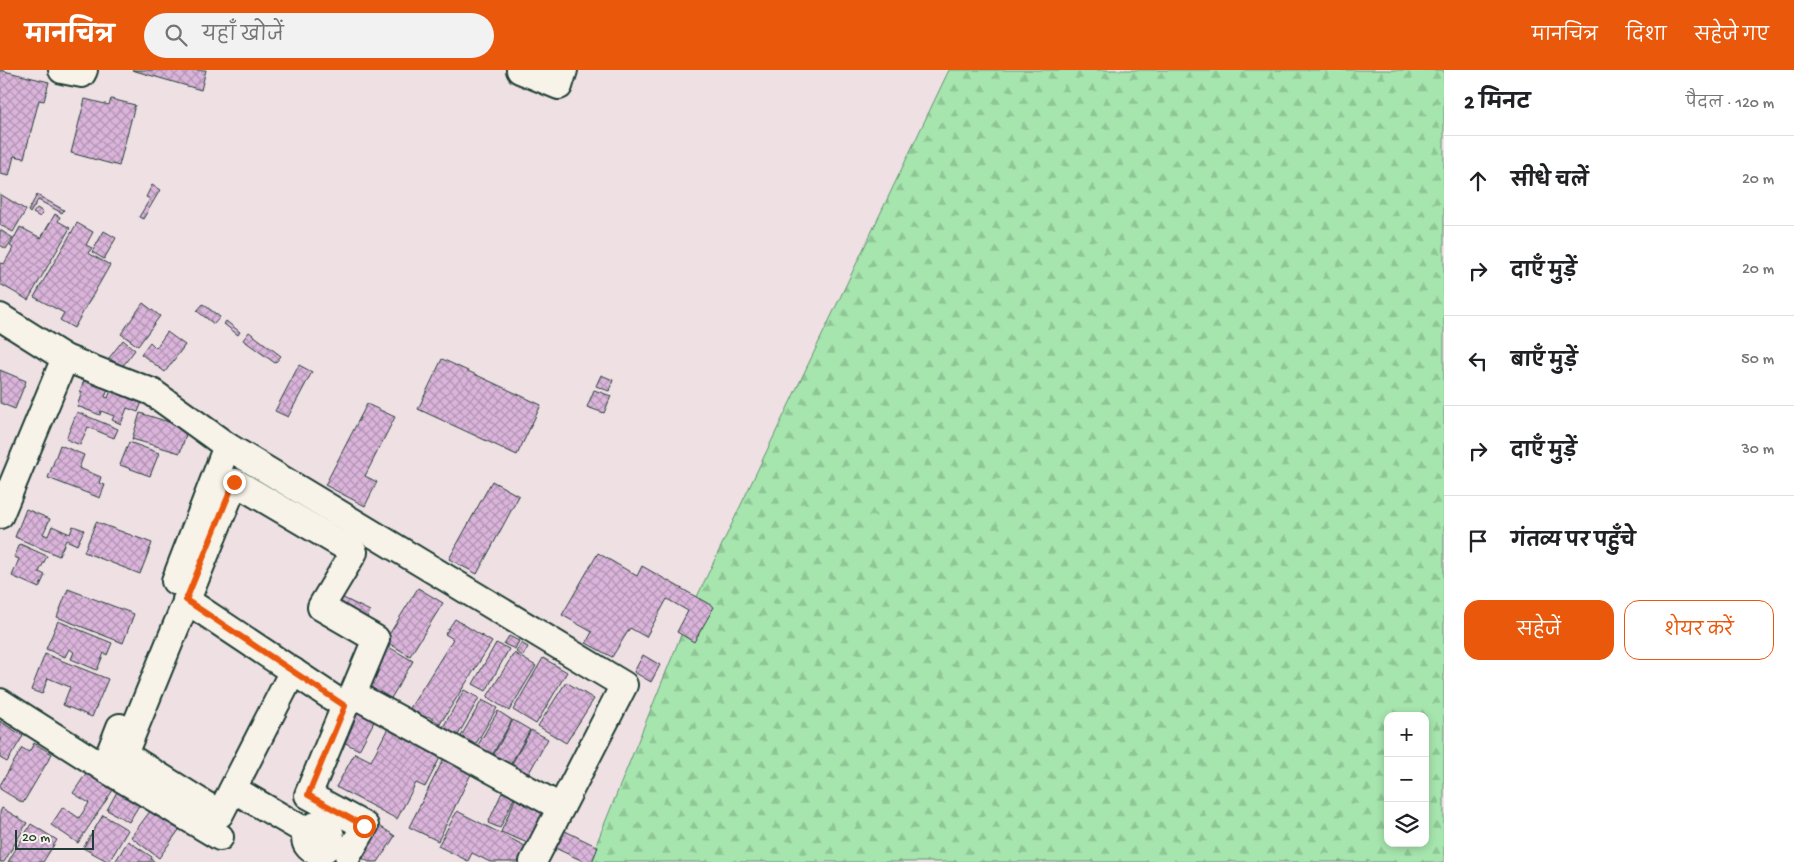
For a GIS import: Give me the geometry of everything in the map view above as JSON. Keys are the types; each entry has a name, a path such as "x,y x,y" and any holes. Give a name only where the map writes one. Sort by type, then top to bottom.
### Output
{"street":[{"path":"62,70 82,74 84,70"},
{"path":"520,70 559,86 564,70"},
{"path":"0,317 65,358 152,392 227,446 624,685 533,862"},
{"path":"0,515 65,358"},
{"path":"104,768 227,446"},
{"path":"293,671 220,814 124,754 234,482 354,552 321,607 376,639 308,795 364,826 348,855"},
{"path":"186,600 293,671 560,807"},
{"path":"0,702 104,768 220,836"},
{"path":"233,789 307,832"}],"green space":[{"path":"949,70 1444,70 1444,862 589,862 694,603"}],"building":[{"path":"0,70 49,82 44,101 39,100 24,158 14,156 9,176 0,174"},
{"path":"132,70 206,70 201,90"},
{"path":"85,99 109,105 111,99 135,105 119,166 71,153"},
{"path":"152,185 160,190 143,219 139,217 150,199 146,197"},
{"path":"0,194 26,210 13,232 0,225"},
{"path":"37,195 64,210 62,213 38,200 30,213 28,211"},
{"path":"37,208 43,212 40,217 33,213"},
{"path":"55,214 60,217 58,221 70,228 28,300 0,284 0,263 4,264 13,248 10,246 20,227 41,238"},
{"path":"77,223 93,232 86,245 92,248 88,253 110,265 74,328 60,320 64,313 34,297"},
{"path":"0,230 13,238 6,249 0,245"},
{"path":"104,231 116,238 104,259 92,252"},
{"path":"143,303 160,316 138,346 121,334"},
{"path":"203,304 220,317 214,324 197,311"},
{"path":"226,321 240,332 238,335 224,324"},
{"path":"167,332 185,345 165,372 141,354 150,342 156,348"},
{"path":"249,332 281,356 275,363 243,340"},
{"path":"123,340 135,350 122,367 109,358"},
{"path":"442,359 541,405 517,455 418,409"},
{"path":"299,365 312,372 288,417 275,411"},
{"path":"0,370 26,381 15,409 0,403"},
{"path":"87,372 111,382 105,397 108,398 114,382 145,394 138,412 127,408 121,424 112,420 114,416 101,411 100,415 77,406"},
{"path":"601,375 613,380 609,391 596,386"},
{"path":"594,390 611,396 604,413 587,407"},
{"path":"367,404 395,417 365,476 377,482 365,506 325,485"},
{"path":"77,412 118,429 114,438 88,427 80,445 66,439"},
{"path":"140,413 188,428 180,453 132,439"},
{"path":"129,442 159,453 150,476 120,465"},
{"path":"60,445 84,455 79,468 101,477 99,483 105,485 100,498 48,478"},
{"path":"492,481 519,496 477,574 449,559"},
{"path":"26,509 50,519 43,534 48,536 52,526 70,534 73,526 84,530 77,545 66,540 59,556 15,537"},
{"path":"96,522 152,543 140,574 84,552"},
{"path":"20,544 47,556 39,572 45,575 39,588 12,576 19,559 14,557"},
{"path":"598,553 637,576 642,566 714,607 694,642 677,632 688,611 667,599 646,637 630,628 612,657 586,643 592,632 562,615"},
{"path":"418,588 443,603 410,656 385,641"},
{"path":"68,589 134,614 123,643 57,617"},
{"path":"337,595 370,611 365,623 331,606"},
{"path":"455,619 492,642 440,724 428,716 423,723 407,713 453,639 445,634"},
{"path":"58,621 112,643 107,655 104,653 97,670 71,659 74,652 69,649 65,657 46,649"},
{"path":"509,636 519,641 515,649 504,644"},
{"path":"496,643 509,649 486,691 473,684"},
{"path":"521,643 528,647 523,656 516,652"},
{"path":"387,646 413,661 390,700 365,685"},
{"path":"514,653 536,666 509,711 487,697"},
{"path":"45,654 108,679 92,717 63,705 70,687 48,678 42,694 31,690"},
{"path":"643,655 660,665 651,682 634,672"},
{"path":"543,658 567,672 536,724 513,710"},
{"path":"566,682 594,699 566,743 538,726"},
{"path":"464,690 479,698 457,737 442,729"},
{"path":"482,700 497,708 474,747 460,738"},
{"path":"353,706 376,718 359,750 336,738"},
{"path":"498,711 512,720 490,759 475,750"},
{"path":"513,720 530,730 508,769 491,759"},
{"path":"0,721 23,736 7,762 0,758"},
{"path":"389,726 442,754 425,787 416,783 397,819 336,787 355,753 371,761"},
{"path":"531,730 548,739 526,778 509,769"},
{"path":"34,743 52,754 23,803 0,789 0,785 22,748 29,752"},
{"path":"445,756 473,770 438,841 409,827"},
{"path":"87,772 113,790 78,843 51,825 63,807 79,818 89,803 73,793"},
{"path":"504,788 516,794 500,828 488,823"},
{"path":"118,790 141,802 129,822 107,810"},
{"path":"516,797 545,810 530,844 501,832"},
{"path":"2,808 27,823 4,862 0,862 0,812"},
{"path":"151,810 179,830 159,858 131,837"},
{"path":"457,811 529,848 522,862 490,862 472,853 468,861 438,846"},
{"path":"103,815 128,830 109,862 83,848"},
{"path":"31,824 57,840 43,862 8,862"},
{"path":"378,825 395,836 378,862 369,862 359,856"},
{"path":"561,829 598,847 592,862 585,862 553,847"},
{"path":"128,841 152,857 151,859 155,862 115,862"}],"route":[{"path":"234,482 186,600 345,706 308,795 364,826"}]}
